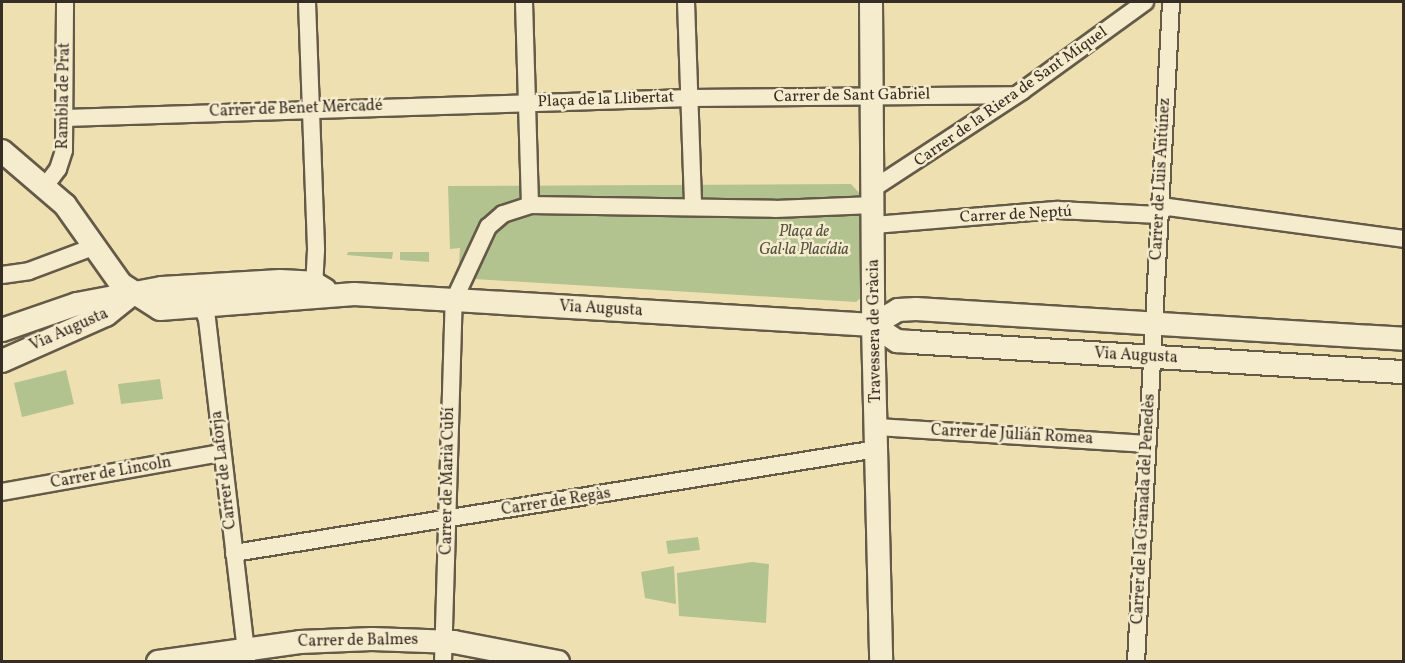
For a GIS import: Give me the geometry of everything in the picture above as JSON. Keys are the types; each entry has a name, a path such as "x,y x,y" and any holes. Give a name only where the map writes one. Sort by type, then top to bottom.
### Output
{"main road":[{"name":"Travessera de Gràcia","path":"871,2 869,96 879,199 873,325 881,662"},
{"path":"2,151 46,185 96,246 113,274 132,294"},
{"name":"Via Augusta","path":"2,330 76,304 226,282 454,300 873,325 897,341 1404,372"},
{"name":"Via Augusta","path":"132,294 160,309 204,304 312,298 322,288"},
{"name":"Via Augusta","path":"2,361 106,315 132,294"},
{"name":"Via Augusta","path":"873,325 898,310 916,309 1404,339"},
{"path":"1290,365 1291,332"},
{"name":"Carrer de Balmes","path":"158,662 247,655 343,639 558,662"}],"street":[{"name":"Rambla de Prat","path":"46,185 64,155 65,2"},
{"path":"308,2 309,108 316,250 322,288"},
{"name":"Plaça de la Llibertat","path":"524,2 527,103 690,98 686,2"},
{"name":"Carrer de la Riera de Sant Miquel","path":"879,199 1014,95 1145,2"},
{"name":"Carrer de Luis Antúnez","path":"1152,357 1171,2"},
{"name":"Carrer de Sant Gabriel","path":"690,98 1014,95"},
{"path":"690,98 693,207"},
{"name":"Carrer de Benet Mercadé","path":"66,118 309,108 527,103"},
{"path":"527,103 530,205"},
{"path":"454,300 488,227 503,214 530,205 693,207 879,199"},
{"name":"Carrer de Neptú","path":"879,199 1159,214 1168,207 1404,239"},
{"path":"2,275 29,271 96,246"},
{"path":"187,286 204,304"},
{"name":"Carrer de Marià Cubí","path":"444,651 454,300"},
{"name":"Carrer de Laforja","path":"204,304 247,655"},
{"name":"Carrer de la Granada del Penedès","path":"1136,662 1152,357"},
{"name":"Carrer de Regàs","path":"234,553 447,520 877,438"},
{"name":"Carrer de Julián Romea","path":"877,438 1147,444"},
{"name":"Carrer de Lincoln","path":"2,492 221,453"}],"green space":[{"name":"Plaça de Gal·la Placídia","path":"851,184 863,197 862,297 856,302 458,278 460,248 450,249 448,186"},
{"path":"348,252 393,252 392,259 347,255"},
{"path":"400,252 429,252 429,262 400,260"},
{"path":"66,370 74,404 22,417 14,383"},
{"path":"160,379 163,399 121,404 118,384"},
{"path":"698,537 700,550 668,554 666,541"},
{"path":"752,562 769,564 766,623 679,616 677,573"},
{"path":"674,566 676,604 645,598 641,572"}]}
